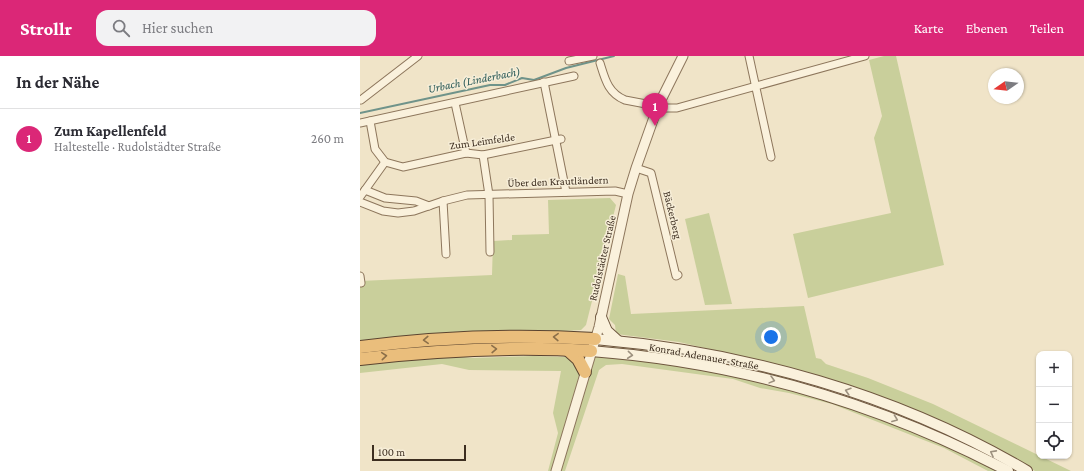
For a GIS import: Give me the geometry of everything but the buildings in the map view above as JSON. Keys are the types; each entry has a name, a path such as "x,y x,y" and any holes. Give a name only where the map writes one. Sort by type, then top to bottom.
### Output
{"highway":[{"name":"Konrad-Adenauer-Straße","path":"360,347 419,340 483,337 595,339"},
{"name":"Konrad-Adenauer-Straße","path":"360,359 455,351 512,349 591,351"},
{"path":"568,350 578,359 585,372"}],"main road":[{"path":"601,317 607,331 618,341"},
{"name":"Konrad-Adenauer-Straße","path":"595,339 663,347 753,364 858,394 922,419 971,441 1027,471"},
{"name":"Konrad-Adenauer-Straße","path":"591,351 695,364 751,374 796,386 914,426 953,443 1008,471"}],"street":[{"path":"361,100 418,56"},
{"name":"Rudolstädter Straße","path":"556,471 601,317 628,194 636,168 658,106 684,56"},
{"path":"749,56 771,157"},
{"path":"569,61 597,58 607,84 617,97 625,100 677,108 865,56"},
{"path":"360,123 574,76"},
{"path":"544,82 558,140 566,192"},
{"path":"455,103 466,153"},
{"path":"360,197 385,162 375,149 370,121"},
{"name":"Zum Leimfelde","path":"385,162 403,167 466,153 483,155 558,140"},
{"path":"483,155 489,195 490,252"},
{"name":"Bäckerberg","path":"636,168 651,173 676,276 678,275"},
{"path":"365,190 385,198 416,201 429,206"},
{"name":"Über den Krautländern","path":"360,202 382,211 398,213 414,211 467,195 615,191 628,194"},
{"path":"443,201 446,254"}],"green space":[{"path":"884,56 896,56 944,265 808,298 793,234 891,213 874,138 882,116 869,60"},
{"path":"610,198 616,205 586,325 581,330 360,343 360,281 492,275 493,241 512,240 512,235 549,234 548,200"},
{"path":"709,213 732,304 705,305 685,219"},
{"path":"618,274 625,276 631,314 804,306 816,358 821,359 826,364 868,378 933,404 1036,454 1036,459 1046,459 1071,471 1035,471 973,439 730,354 679,342 616,334 615,325 609,319"},
{"path":"612,347 724,361 797,379 796,382 738,368 611,350"},
{"path":"456,356 472,358 534,356 611,357 712,370 809,394 902,426 999,471 988,471 944,448 832,404 789,393 760,388 733,379 622,364 606,365 599,370 565,471 548,471 558,433 553,413 561,371 469,370 442,364 360,373 360,364"}],"waterway":[{"name":"Urbach (Linderbach)","path":"360,113 490,85 505,85 522,78 534,80 566,68 614,56"}],"place":[{"name":"Zum Kapellenfeld","path":"655,126"}]}
